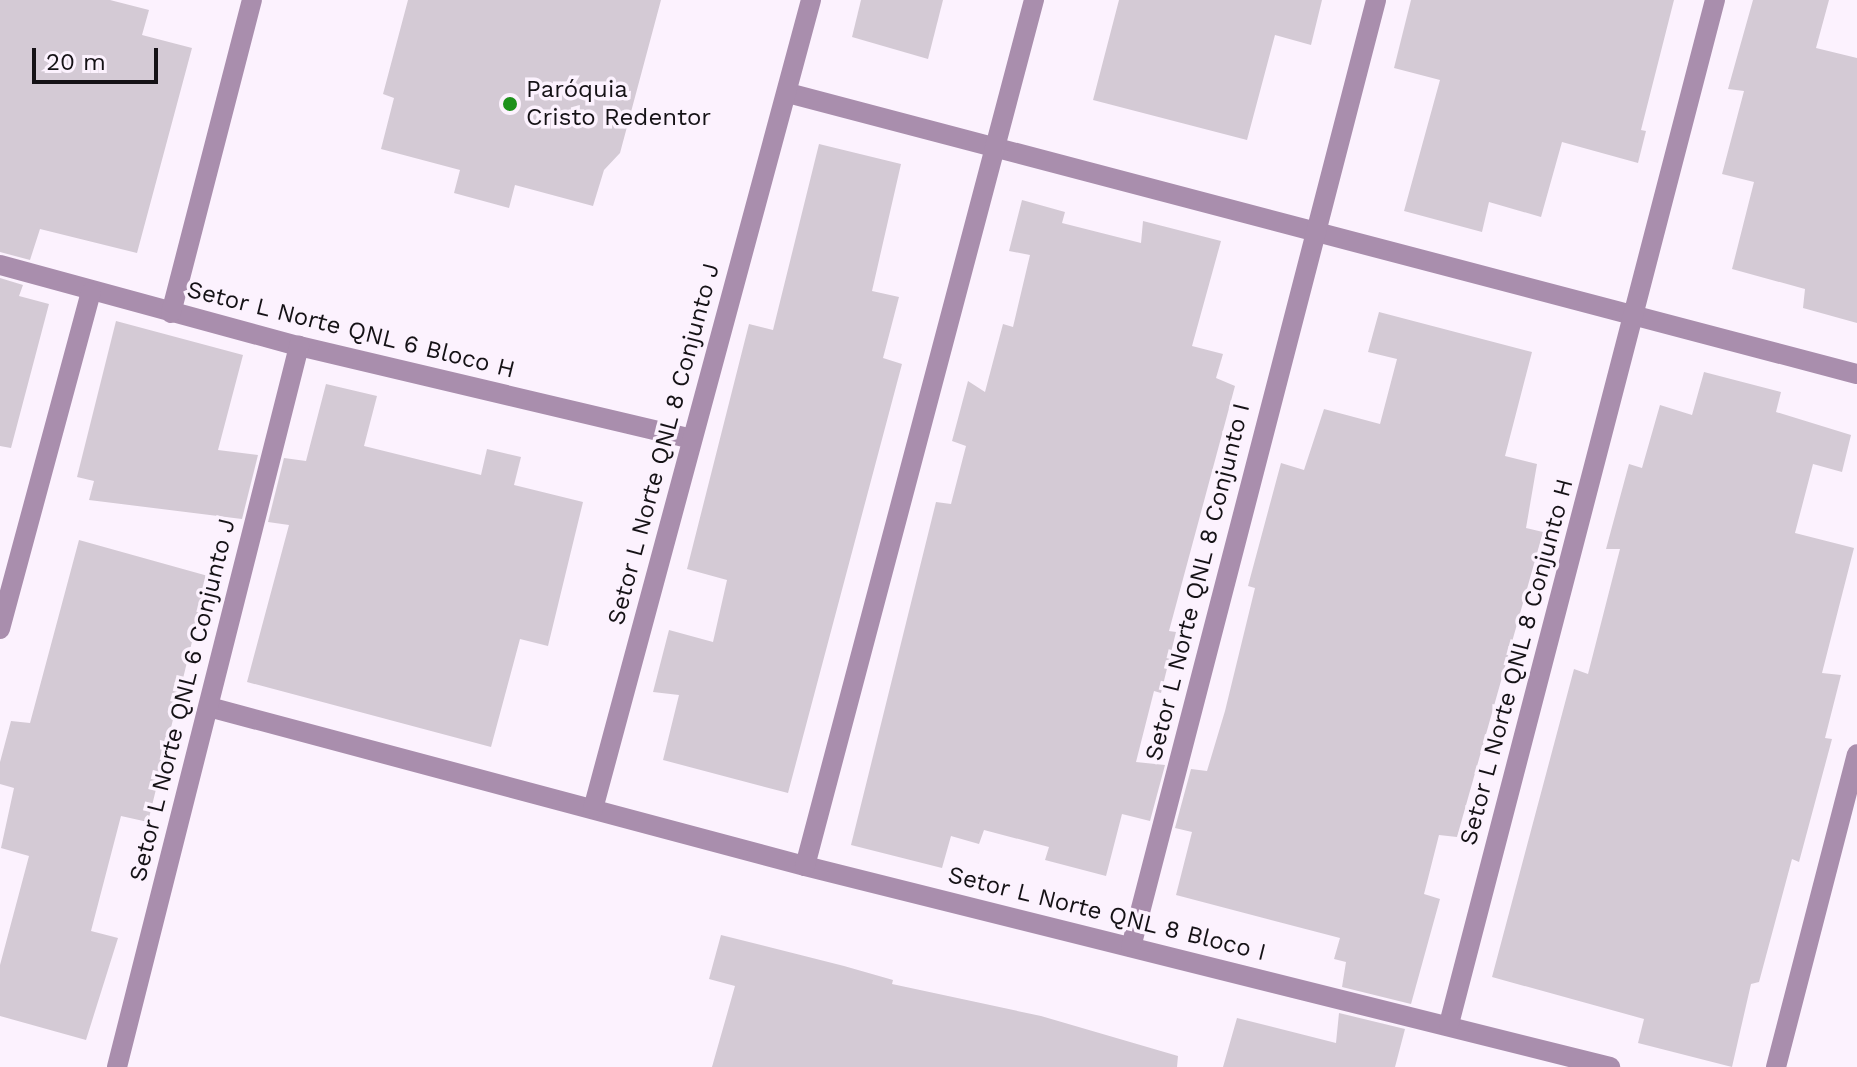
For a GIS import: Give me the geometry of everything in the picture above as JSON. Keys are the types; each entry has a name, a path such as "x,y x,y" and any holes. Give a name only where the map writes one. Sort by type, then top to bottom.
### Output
{"street":[{"path":"171,313 252,0"},
{"name":"Setor L Norte QNL 8 Conjunto J","path":"593,809 811,0"},
{"path":"805,866 1034,0"},
{"name":"Setor L Norte QNL 8 Conjunto I","path":"1131,947 1376,0"},
{"name":"Setor L Norte QNL 8 Conjunto H","path":"1449,1024 1715,0"},
{"path":"788,93 1857,374"},
{"name":"Setor L Norte QNL 6 Bloco H","path":"0,265 299,346 691,439"},
{"path":"0,629 91,292"},
{"name":"Setor L Norte QNL 6 Conjunto J","path":"117,1067 299,346"},
{"name":"Setor L Norte QNL 8 Bloco I","path":"209,707 805,866 1449,1024 1610,1067"},
{"path":"1776,1067 1857,754"}],"building":[{"path":"0,0 110,0 149,10 142,35 192,48 137,253 40,229 30,260 0,252"},
{"name":"Paróquia Cristo Redentor","path":"408,0 661,0 620,153 604,170 593,206 515,185 509,208 454,193 460,170 381,149 394,98 383,94"},
{"path":"861,0 943,0 928,59 852,37"},
{"path":"1119,0 1322,0 1311,45 1275,35 1247,140 1093,100"},
{"path":"1411,0 1674,0 1641,130 1646,131 1638,163 1562,142 1541,217 1489,202 1482,232 1404,211 1440,80 1394,68"},
{"path":"1753,0 1829,0 1816,48 1857,58 1857,323 1803,308 1805,289 1732,269 1754,182 1722,174 1744,91 1728,89"},
{"path":"819,144 901,164 872,291 899,297 883,358 902,364 788,793 663,760 679,695 653,692 669,630 713,642 727,580 687,569 749,324 773,330"},
{"path":"1022,200 1065,212 1062,223 1141,243 1143,221 1221,241 1192,346 1223,354 1216,378 1235,386 1169,631 1176,632 1161,693 1154,691 1136,762 1165,765 1150,821 1122,814 1106,876 1045,860 1049,847 984,830 979,844 951,836 942,868 851,845 936,502 951,504 966,446 952,441 968,381 985,392 1003,324 1013,327 1030,255 1009,251"},
{"path":"0,278 23,285 19,296 49,304 11,448 0,446"},
{"path":"1379,312 1532,352 1505,456 1537,464 1526,528 1543,532 1457,837 1439,835 1424,894 1440,899 1411,1004 1342,987 1346,962 1334,959 1340,938 1176,895 1192,832 1175,828 1191,769 1207,771 1225,711 1255,588 1248,586 1281,463 1304,470 1324,409 1380,424 1397,359 1368,352"},
{"path":"116,321 243,355 218,450 258,455 242,519 89,500 94,481 77,477"},
{"path":"1704,372 1781,392 1776,412 1851,435 1842,472 1813,464 1795,533 1854,548 1822,673 1841,675 1825,738 1832,739 1799,862 1792,859 1759,982 1751,984 1732,1067 1638,1043 1644,1019 1492,977 1574,669 1588,674 1620,549 1606,549 1629,464 1642,468 1660,405 1692,415"},
{"path":"326,384 377,396 364,446 481,475 487,449 521,457 514,485 583,502 548,646 520,639 491,747 247,682 289,525 268,522 284,458 306,461"},
{"path":"79,540 208,576 148,822 121,816 91,931 118,938 86,1040 0,1016 0,965 29,856 1,848 14,788 0,784 0,762 11,721 30,723"},
{"path":"721,935 893,980 892,984 1041,1016 1178,1056 1177,1067 712,1067 735,986 709,979"},
{"path":"1339,1013 1405,1029 1395,1067 1223,1067 1237,1018 1336,1043"}],"place":[{"name":"Paróquia Cristo Redentor","path":"510,104"}]}
